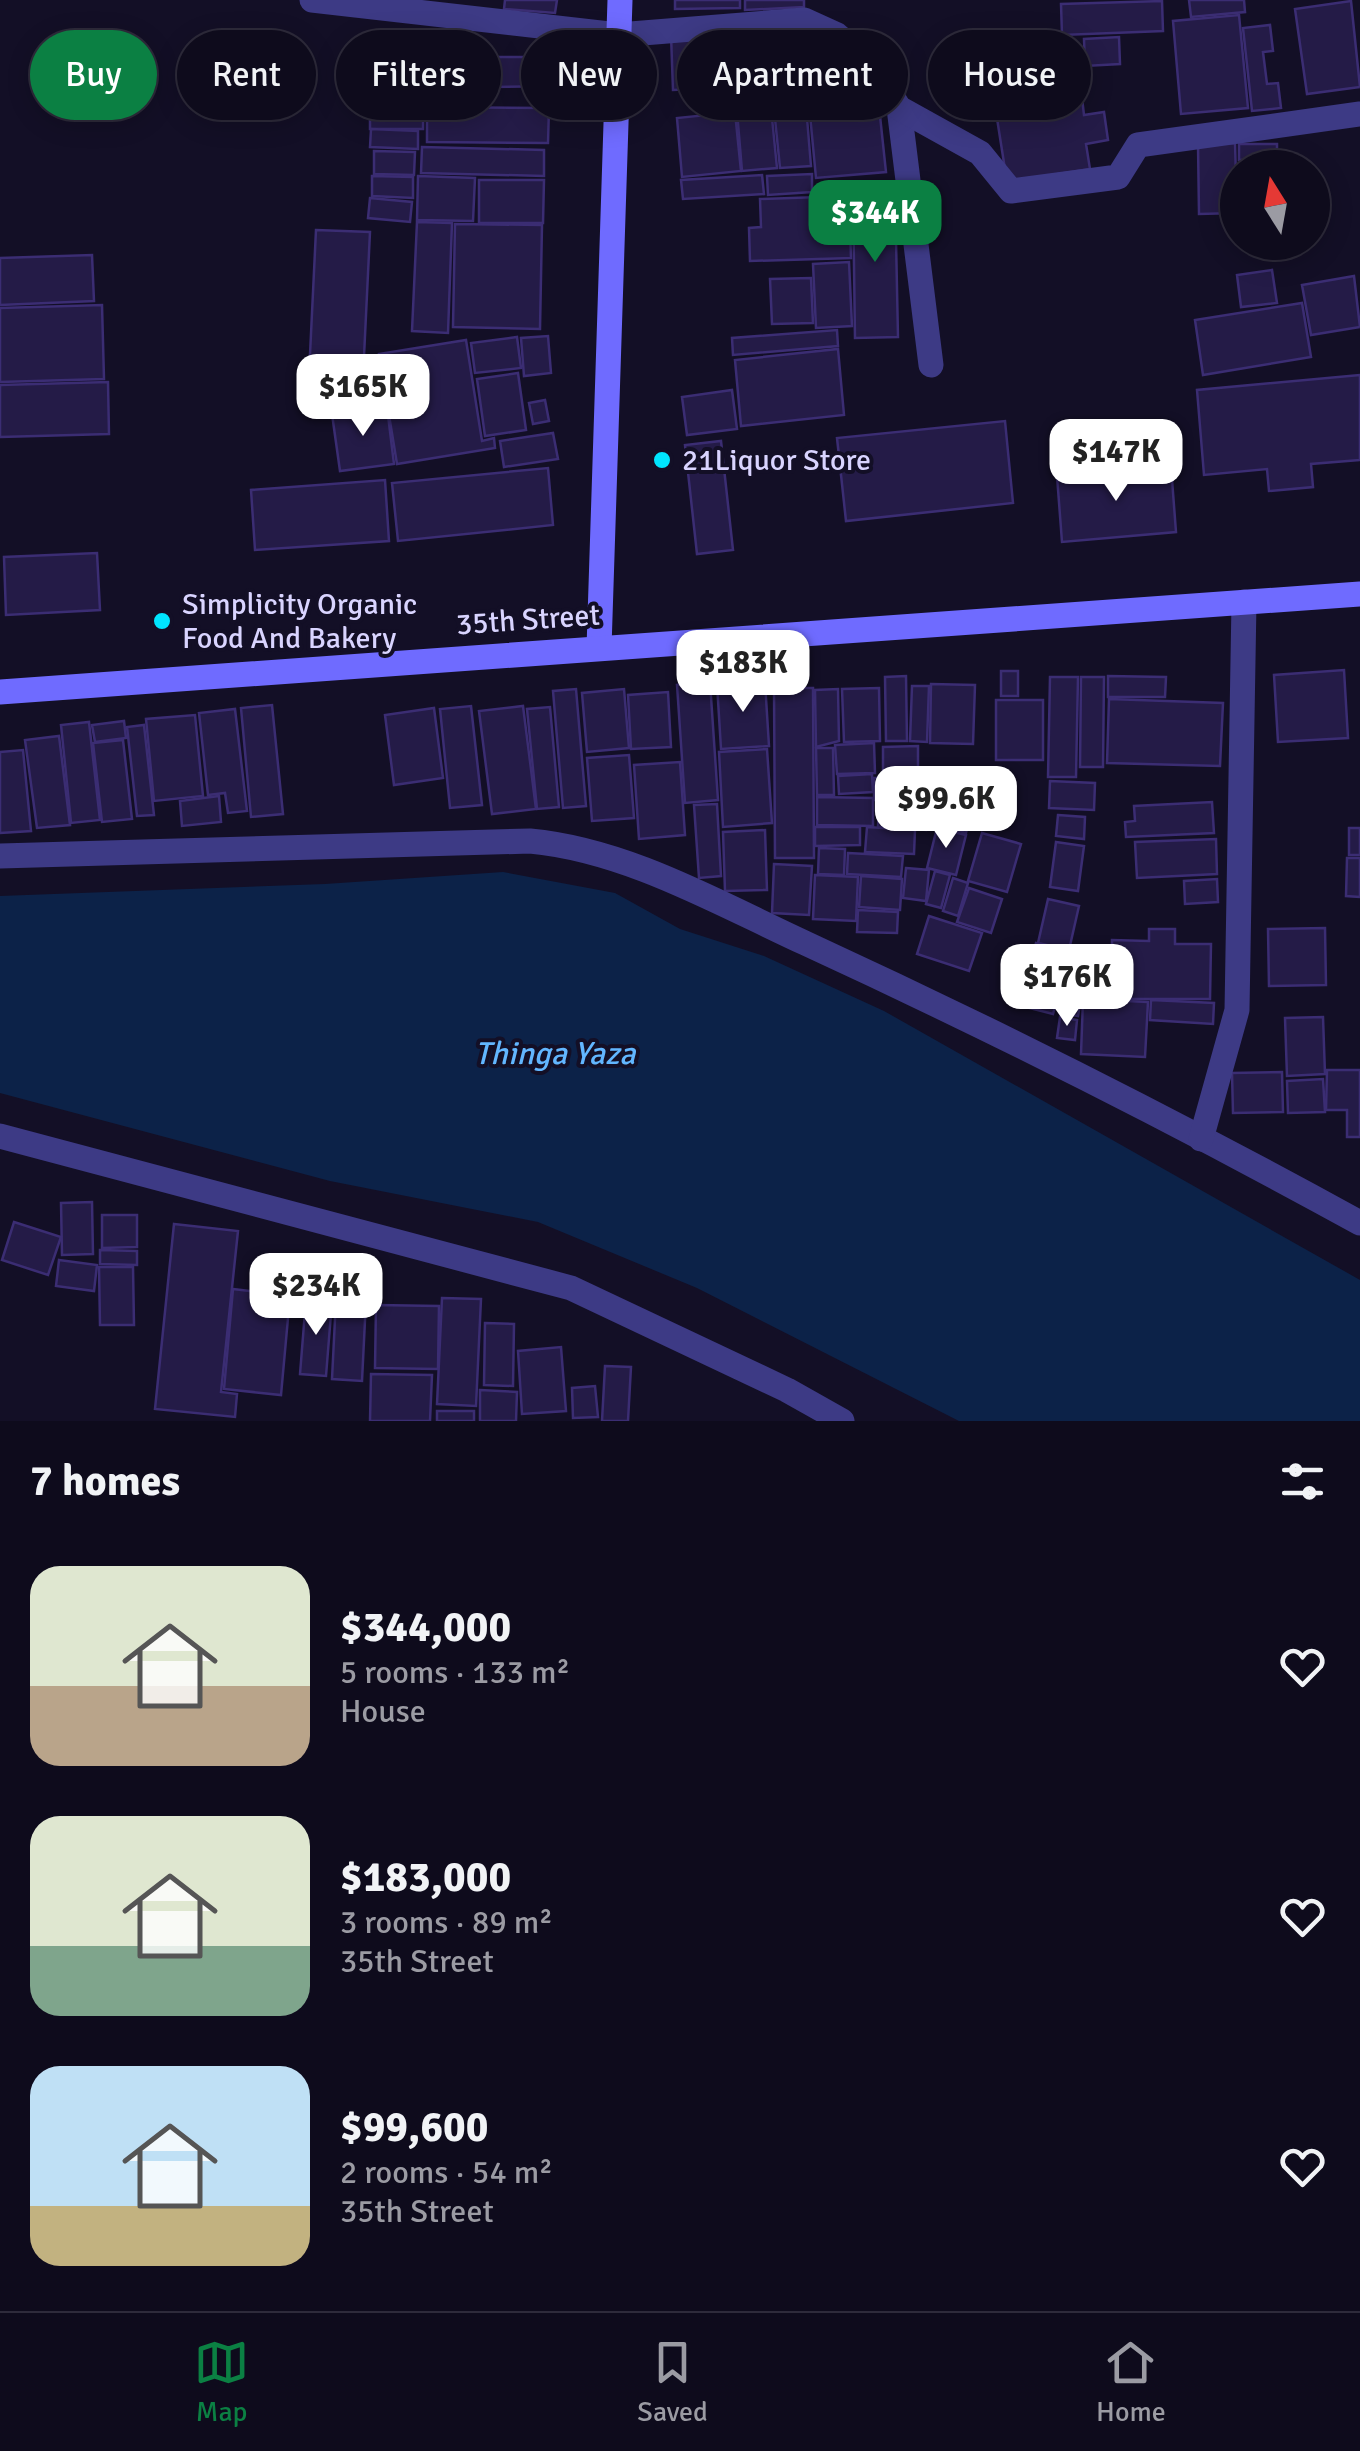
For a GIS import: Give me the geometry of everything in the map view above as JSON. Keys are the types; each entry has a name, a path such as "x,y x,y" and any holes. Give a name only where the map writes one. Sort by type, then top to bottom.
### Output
{"main road":[{"path":"618,30 620,0"},
{"path":"599,648 617,120"},
{"name":"35th Street","path":"0,692 1360,594"}],"street":[{"path":"312,0 574,30"},
{"path":"680,30 804,20 826,30"},
{"path":"908,113 980,153 1012,190 1118,177 1138,144 1360,114"},
{"path":"900,120 931,366"},
{"path":"1201,1139 1238,1010 1244,602"},
{"path":"0,856 530,841 572,845 680,885 1012,1039 1360,1223"},
{"path":"0,1136 571,1288 669,1332 842,1421"}],"water":[{"name":"Thinga Yaza","path":"503,872 615,893 680,929 764,956 884,1011 1360,1280 1360,1421 959,1421 697,1288 538,1222 330,1181 0,1093 0,896 325,884"}],"building":[{"path":"505,0 557,0 555,13 504,9"},
{"path":"675,0 740,0 740,8 675,9"},
{"path":"745,0 804,0 804,7 745,10"},
{"path":"1189,0 1244,0 1245,12 1191,17"},
{"path":"1162,1 1163,31 1091,34 1091,30 1062,30 1061,4"},
{"path":"1351,1 1360,87 1307,94 1295,9"},
{"path":"1239,15 1248,108 1181,114 1173,21"},
{"path":"1270,25 1273,51 1263,52 1267,84 1278,83 1281,108 1252,111 1243,28"},
{"path":"671,35 677,35 677,90 673,90"},
{"path":"1119,37 1120,64 1091,66 1091,39"},
{"path":"501,57 521,57 521,87 501,87"},
{"path":"501,108 521,108 521,120 549,120 548,143 427,142 427,120 501,120"},
{"path":"1104,112 1108,140 1086,144 1090,169 1007,182 997,120 1091,120 1091,114"},
{"path":"370,120 423,120 423,129 370,129"},
{"path":"677,120 736,120 741,171 682,177"},
{"path":"738,120 772,120 777,168 742,171"},
{"path":"775,120 807,120 811,166 780,168"},
{"path":"811,120 880,120 886,172 816,178"},
{"path":"371,129 418,131 418,149 370,147"},
{"path":"1235,143 1235,150 1220,150 1220,213 1199,214 1198,144"},
{"path":"1239,144 1277,144 1277,150 1239,150"},
{"path":"422,147 544,150 544,176 421,173"},
{"path":"374,151 415,152 414,175 374,174"},
{"path":"812,174 812,192 768,195 767,176"},
{"path":"762,175 764,194 683,199 681,180"},
{"path":"372,176 413,177 413,198 372,196"},
{"path":"418,176 475,178 473,221 417,220"},
{"path":"479,180 544,180 543,223 479,223"},
{"path":"895,191 898,337 855,338 853,192"},
{"path":"849,196 851,258 750,261 749,228 761,227 760,199"},
{"path":"370,198 412,202 410,222 368,218"},
{"path":"417,222 452,223 448,333 412,331"},
{"path":"455,224 542,225 540,329 453,327"},
{"path":"316,230 370,232 362,398 308,396"},
{"path":"92,255 94,301 0,305 0,258"},
{"path":"849,262 852,326 816,328 813,264"},
{"path":"1272,270 1277,303 1241,307 1237,275"},
{"path":"1354,276 1360,327 1311,335 1302,285"},
{"path":"811,278 813,323 772,324 770,279"},
{"path":"1302,303 1311,357 1203,375 1195,320"},
{"path":"102,305 104,379 0,382 0,308"},
{"path":"837,330 838,346 733,355 732,338"},
{"path":"548,336 551,373 524,376 521,338"},
{"path":"517,337 521,368 475,373 471,343"},
{"path":"466,340 482,441 494,438 495,448 397,464 379,354"},
{"path":"838,349 844,415 741,426 735,360"},
{"path":"518,373 526,430 485,436 477,379"},
{"path":"1360,375 1360,460 1311,464 1313,487 1269,491 1267,469 1204,475 1197,390"},
{"path":"108,382 109,434 0,437 0,385"},
{"path":"732,390 737,429 687,435 682,397"},
{"path":"545,400 549,421 533,424 529,403"},
{"path":"387,407 394,464 340,471 332,414"},
{"path":"1005,421 1013,503 846,521 837,438"},
{"path":"553,433 558,459 504,467 500,441"},
{"path":"721,441 733,550 697,554 685,445"},
{"path":"1171,466 1176,532 1062,542 1057,476"},
{"path":"548,468 553,525 398,541 392,483"},
{"path":"385,480 389,541 255,550 251,490"},
{"path":"97,553 100,610 6,615 4,557"},
{"path":"1344,670 1348,738 1278,742 1274,675"},
{"path":"1001,671 1018,671 1018,696 1001,696"},
{"path":"906,676 907,741 886,741 885,677"},
{"path":"1108,676 1166,677 1165,697 1108,697"},
{"path":"1050,677 1078,677 1076,777 1048,777"},
{"path":"1081,677 1104,677 1103,767 1080,767"},
{"path":"710,682 718,800 685,803 677,685"},
{"path":"765,682 769,746 721,749 717,684"},
{"path":"931,684 975,685 973,744 930,743"},
{"path":"912,686 929,686 927,742 910,741"},
{"path":"774,688 813,688 814,858 775,858"},
{"path":"879,688 880,741 844,742 842,689"},
{"path":"576,689 586,806 563,808 553,691"},
{"path":"624,689 629,748 587,752 582,693"},
{"path":"838,689 839,741 816,747 815,690"},
{"path":"668,692 671,747 631,749 628,695"},
{"path":"1109,699 1223,703 1220,766 1107,763"},
{"path":"996,700 1043,700 1043,760 996,760"},
{"path":"272,705 283,814 251,817 241,708"},
{"path":"471,706 482,805 450,808 440,709"},
{"path":"523,706 536,809 492,814 479,711"},
{"path":"550,707 559,807 537,809 527,709"},
{"path":"434,708 443,778 394,785 385,715"},
{"path":"235,709 247,811 228,813 225,793 208,795 199,713"},
{"path":"195,715 203,796 154,801 146,719"},
{"path":"124,721 126,738 95,742 92,725"},
{"path":"89,722 100,820 71,823 61,725"},
{"path":"144,725 154,815 137,816 127,727"},
{"path":"59,736 70,825 37,828 25,740"},
{"path":"123,740 132,819 102,822 93,743"},
{"path":"874,743 875,773 837,774 835,745"},
{"path":"918,746 918,773 883,773 883,747"},
{"path":"816,748 833,748 834,795 817,795"},
{"path":"767,749 772,823 723,827 719,752"},
{"path":"23,750 31,831 0,833 0,752"},
{"path":"629,755 634,818 592,821 587,758"},
{"path":"680,762 685,835 639,839 634,765"},
{"path":"955,768 981,775 966,833 940,826"},
{"path":"872,774 873,792 839,794 838,776"},
{"path":"874,778 934,778 934,799 874,800"},
{"path":"1050,781 1095,783 1094,810 1049,808"},
{"path":"219,796 221,822 182,826 180,801"},
{"path":"817,797 873,798 873,826 817,825"},
{"path":"879,802 927,804 926,830 878,827"},
{"path":"1212,802 1214,833 1126,837 1125,822 1135,821 1134,806"},
{"path":"717,804 721,876 699,878 694,805"},
{"path":"1058,815 1085,817 1084,839 1056,836"},
{"path":"815,827 860,827 860,845 815,846"},
{"path":"867,827 915,830 914,854 865,852"},
{"path":"937,828 966,835 956,875 927,868"},
{"path":"1349,828 1360,828 1360,855 1349,855"},
{"path":"765,830 767,890 725,891 723,832"},
{"path":"982,833 1021,844 1007,892 968,881"},
{"path":"1216,839 1217,874 1137,878 1135,842"},
{"path":"1056,842 1084,846 1078,891 1050,887"},
{"path":"819,848 845,849 844,875 818,874"},
{"path":"848,853 903,856 901,877 847,874"},
{"path":"1347,858 1360,858 1360,897 1346,896"},
{"path":"774,864 812,866 809,915 772,913"},
{"path":"906,868 929,870 926,901 903,898"},
{"path":"935,871 950,875 941,908 926,904"},
{"path":"815,875 858,877 856,921 813,919"},
{"path":"861,876 902,879 900,910 859,907"},
{"path":"953,878 968,883 958,916 943,911"},
{"path":"1217,879 1218,902 1185,904 1184,881"},
{"path":"969,888 1002,899 991,933 957,922"},
{"path":"1048,899 1079,906 1069,950 1038,943"},
{"path":"858,910 898,912 897,933 857,932"},
{"path":"929,916 982,933 969,971 917,954"},
{"path":"1325,928 1326,985 1269,986 1268,929"},
{"path":"1149,929 1175,929 1175,944 1211,944 1210,999 1112,999 1112,940 1149,941"},
{"path":"1036,943 1066,952 1060,973 1030,964"},
{"path":"1031,969 1063,978 1053,1014 1022,1006"},
{"path":"1070,974 1106,977 1104,995 1068,991"},
{"path":"1063,995 1081,998 1078,1016 1060,1013"},
{"path":"1083,999 1148,1002 1145,1057 1081,1054"},
{"path":"1151,1000 1214,1003 1213,1024 1150,1020"},
{"path":"1060,1017 1077,1020 1075,1040 1057,1038"},
{"path":"1323,1017 1325,1074 1287,1076 1285,1018"},
{"path":"1327,1070 1360,1070 1360,1137 1347,1137 1347,1110 1326,1110"},
{"path":"1282,1072 1283,1112 1233,1113 1232,1073"},
{"path":"1323,1079 1325,1112 1288,1113 1287,1081"},
{"path":"92,1202 93,1254 62,1255 61,1203"},
{"path":"102,1215 137,1215 137,1247 102,1248"},
{"path":"14,1222 61,1237 48,1275 2,1260"},
{"path":"174,1224 238,1231 221,1392 237,1394 235,1417 155,1409"},
{"path":"100,1250 137,1251 137,1265 100,1264"},
{"path":"59,1260 97,1265 94,1291 56,1286"},
{"path":"256,1260 294,1263 291,1291 253,1287"},
{"path":"99,1267 133,1267 134,1325 100,1325"},
{"path":"233,1289 290,1296 281,1395 224,1389"},
{"path":"442,1298 481,1299 476,1406 437,1404"},
{"path":"306,1299 332,1301 326,1376 300,1374"},
{"path":"336,1299 366,1300 362,1381 332,1379"},
{"path":"376,1305 439,1306 438,1369 375,1368"},
{"path":"485,1323 514,1324 513,1386 484,1385"},
{"path":"561,1347 566,1411 522,1414 518,1351"},
{"path":"605,1366 631,1367 628,1421 602,1421"},
{"path":"371,1374 432,1375 430,1421 370,1421"},
{"path":"595,1386 598,1417 573,1418 572,1388"},
{"path":"480,1390 517,1392 516,1421 480,1421"},
{"path":"437,1411 474,1411 474,1421 437,1421"}],"place":[{"name":"21Liquor Store","path":"662,460"},
{"name":"Simplicity Organic Food And Bakery","path":"162,621"}]}
